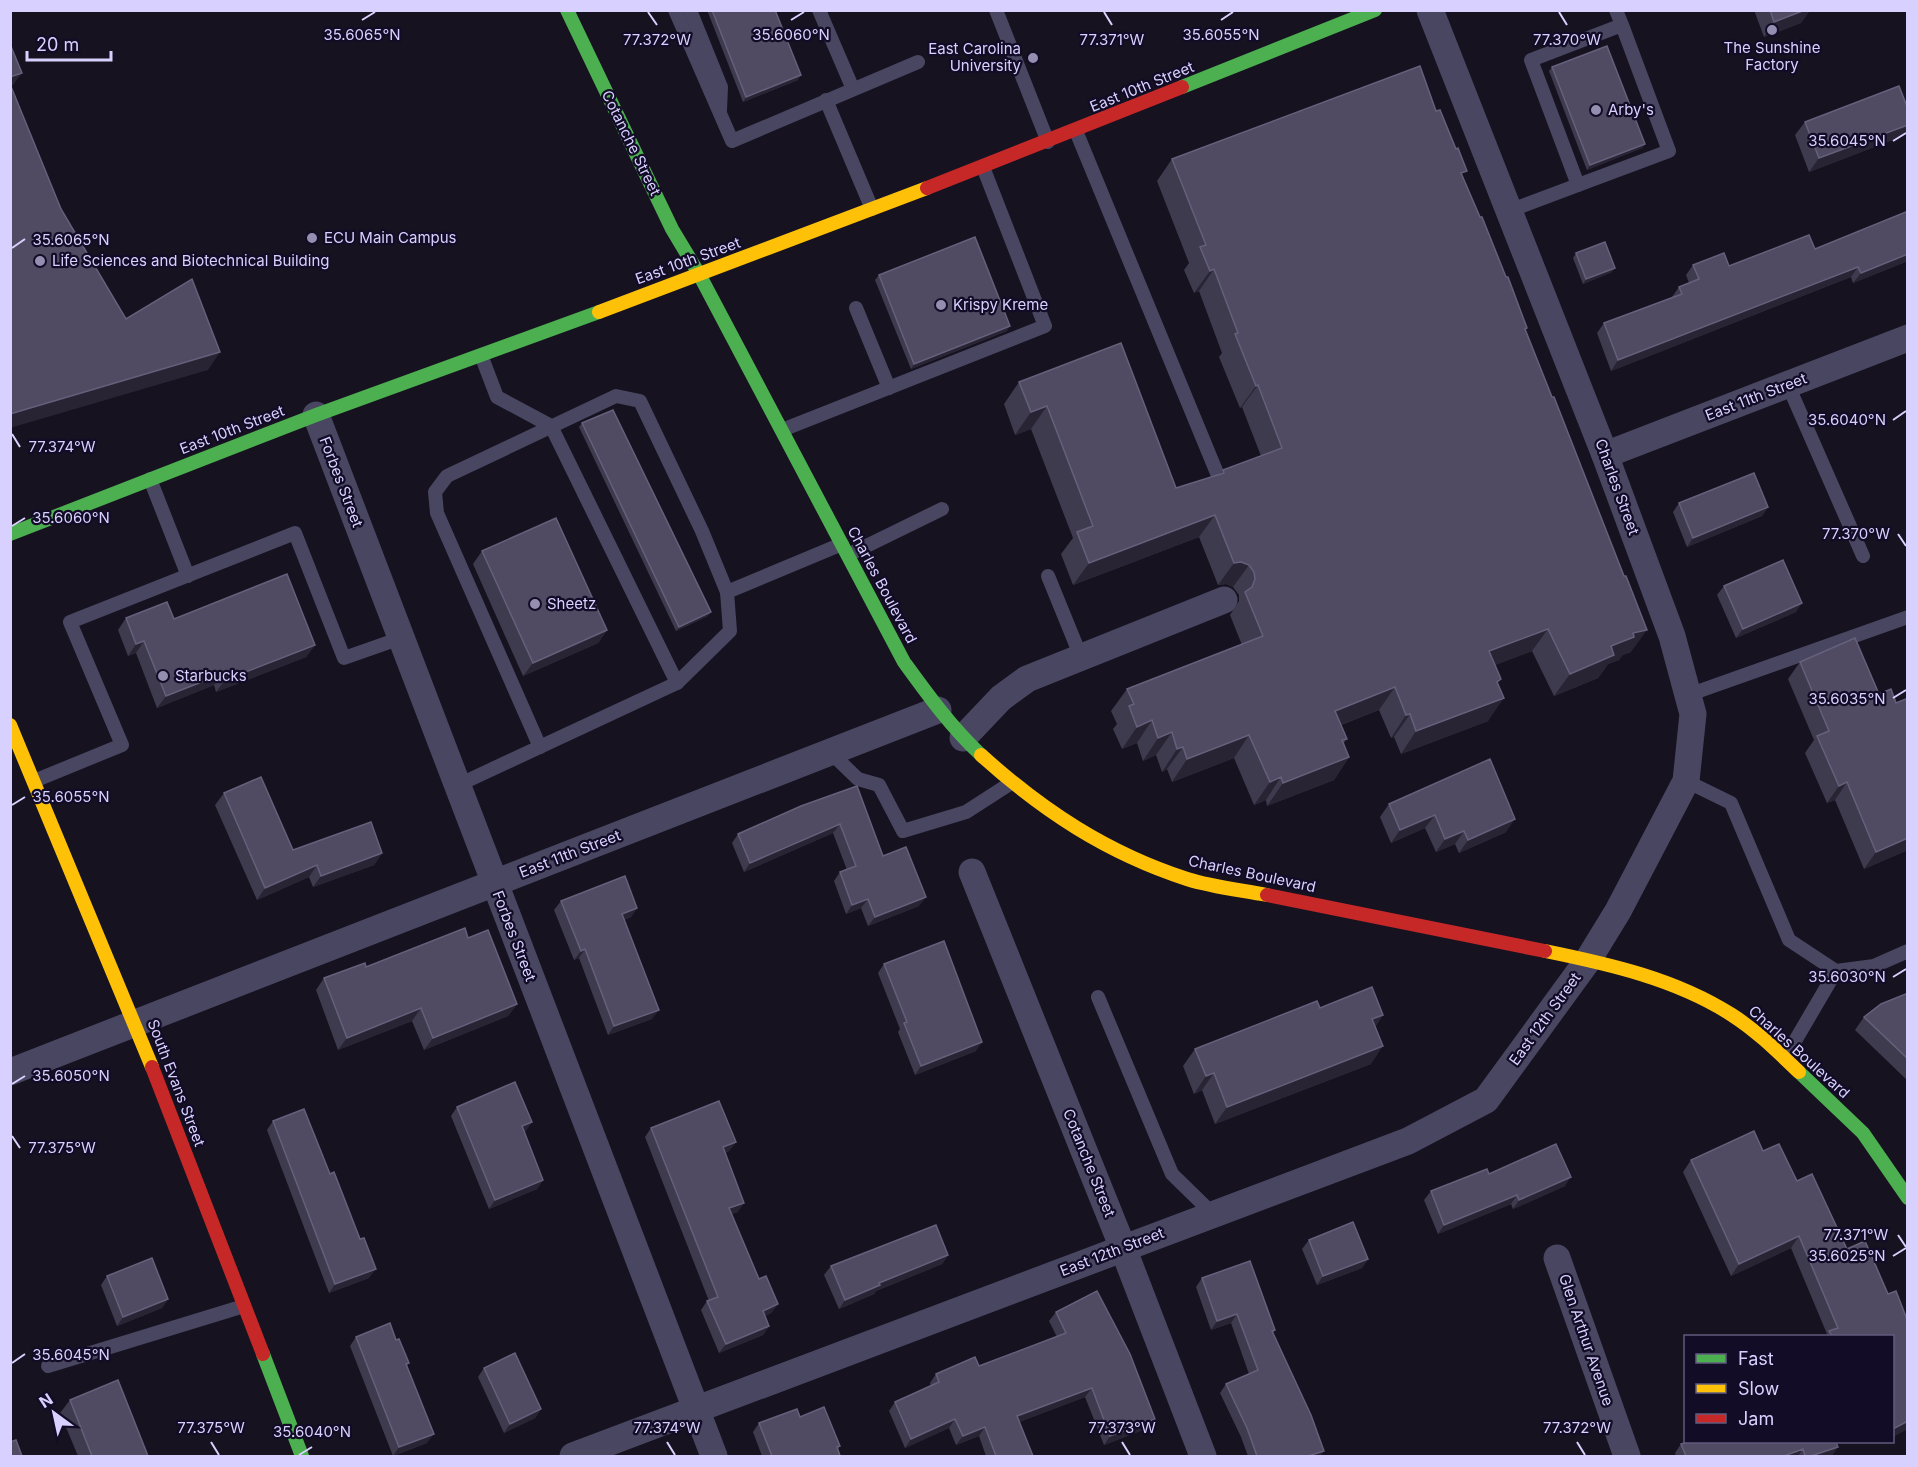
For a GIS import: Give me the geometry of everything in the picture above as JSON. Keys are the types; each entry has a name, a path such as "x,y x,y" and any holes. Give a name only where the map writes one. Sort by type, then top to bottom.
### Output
{"main road":[{"name":"Cotanche Street","path":"567,10 672,229 699,274"},
{"name":"East 10th Street","path":"10,534 315,415 983,167 1375,10"},
{"name":"Charles Boulevard","path":"699,274 904,662 938,710 963,738 1012,783 1060,819 1124,855 1188,879 1588,960 1675,985 1734,1016 1765,1040 1863,1132 1908,1198"},
{"name":"South Evans Street","path":"10,725 136,1024 302,1456"}],"street":[{"name":"Charles Street","path":"1430,10 1605,455 1672,636 1693,714 1686,781 1618,911 1588,960"},
{"name":"East 11th Street","path":"1605,455 1908,338"},
{"name":"Forbes Street","path":"315,415 714,1456"},
{"path":"963,738 1001,698 1027,679 1224,600"},
{"name":"East 11th Street","path":"10,1071 136,1024 938,710"},
{"name":"Cotanche Street","path":"972,872 1123,1248 1203,1456"},
{"name":"East 12th Street","path":"573,1456 1408,1141 1486,1100 1588,960"},
{"name":"Glen Arthur Avenue","path":"1557,1258 1627,1456"}],"lane":[{"path":"675,10 732,141 918,62"},
{"path":"690,10 722,87 719,115"},
{"path":"819,10 853,89"},
{"path":"996,10 1048,142"},
{"path":"1509,211 1669,150 1616,10"},
{"path":"1578,185 1531,60 1622,25"},
{"path":"826,100 872,209"},
{"path":"1076,131 1219,478"},
{"path":"782,430 1045,326 983,167"},
{"path":"856,308 889,388"},
{"path":"481,355 497,397 551,426 677,683"},
{"path":"1788,384 1863,556"},
{"path":"456,786 540,747 677,683 730,631 727,592 702,531 639,402 616,396 447,476 435,492 437,513 540,747"},
{"path":"150,479 188,576"},
{"path":"727,592 845,550 942,509"},
{"path":"34,781 122,745 70,622 296,533 344,658 401,638"},
{"path":"1048,576 1081,657"},
{"path":"1688,695 1908,617"},
{"path":"830,752 858,779 879,785 903,831 966,812 1012,783"},
{"path":"1686,781 1731,803 1789,940 1836,971 1874,966 1908,951"},
{"path":"1784,1059 1836,971"},
{"path":"1098,998 1172,1174 1213,1214"},
{"path":"48,1366 244,1306"}],"building":[{"path":"712,10 775,10 801,75 746,97"},
{"path":"1770,10 1805,10 1774,22"},
{"path":"10,44 22,73 10,77"},
{"name":"Arby's","path":"1607,46 1645,144 1590,165 1552,67"},
{"path":"1420,66 1436,111 1440,110 1456,149 1458,148 1467,171 1461,173 1480,217 1482,217 1506,277 1508,277 1527,328 1525,329 1647,630 1633,633 1634,637 1611,646 1614,655 1570,674 1548,629 1489,651 1501,679 1497,682 1504,698 1416,731 1410,714 1406,715 1395,687 1335,711 1347,739 1342,740 1349,757 1283,783 1281,777 1270,782 1249,735 1187,759 1183,747 1177,749 1172,732 1158,738 1152,720 1137,727 1129,706 1134,704 1127,689 1263,636 1245,592 1252,587 1255,579 1254,572 1249,565 1241,562 1234,563 1215,515 1089,563 1077,532 1093,526 1047,406 1031,412 1019,382 1121,343 1176,488 1224,473 1223,470 1282,448 1258,385 1256,386 1235,334 1238,333 1214,269 1210,271 1200,247 1206,245 1172,159"},
{"name":"Life Sciences and Biotechnical Building","path":"10,84 61,209 126,319 192,279 220,352 10,414"},
{"path":"1899,86 1908,109 1908,125 1819,158 1805,122"},
{"path":"1908,211 1908,254 1861,273 1858,267 1618,360 1604,323 1682,294 1679,287 1699,279 1693,265 1724,253 1729,266 1809,235 1815,249"},
{"name":"Krispy Kreme","path":"975,237 1010,326 914,364 879,275"},
{"path":"1605,242 1615,268 1586,279 1576,253"},
{"path":"613,410 711,612 679,627 582,423"},
{"path":"1754,473 1768,507 1693,538 1679,503"},
{"name":"Sheetz","path":"556,518 607,630 533,663 482,551"},
{"path":"1783,560 1802,603 1743,629 1724,586"},
{"path":"287,574 315,645 225,680 222,674 166,696 144,641 136,644 126,618 167,602 174,619"},
{"path":"1855,638 1879,694 1891,689 1896,703 1908,698 1908,838 1876,852 1847,782 1839,786 1817,736 1829,731 1800,662"},
{"path":"1490,759 1515,819 1468,840 1464,831 1445,839 1435,815 1400,830 1389,804"},
{"path":"261,777 293,850 371,822 382,853 321,876 317,865 265,888 224,793"},
{"path":"857,786 883,856 906,847 926,897 875,917 868,899 852,905 840,872 856,866 840,824 750,863 738,834 801,806"},
{"path":"625,876 637,908 622,914 659,1010 614,1026 585,949 581,951 561,901"},
{"path":"465,928 468,938 488,930 517,1004 433,1038 421,1008 347,1038 324,978 365,963 366,967"},
{"path":"944,941 982,1042 921,1066 904,1023 907,1022 884,964"},
{"path":"1372,987 1383,1015 1372,1019 1383,1046 1227,1107 1214,1073 1206,1076 1195,1049 1317,1001 1320,1008"},
{"path":"1908,993 1908,1059 1864,1017 1881,1004"},
{"path":"515,1082 532,1122 522,1126 543,1180 495,1200 457,1107"},
{"path":"719,1101 736,1142 723,1147 744,1203 729,1208 759,1279 766,1276 778,1304 763,1311 769,1326 726,1344 707,1301 718,1297 651,1128"},
{"path":"304,1109 330,1174 334,1172 360,1239 364,1238 376,1269 335,1284 273,1121"},
{"path":"1754,1131 1763,1151 1779,1144 1797,1181 1812,1174 1847,1249 1865,1241 1888,1294 1896,1291 1908,1322 1908,1421 1894,1428 1894,1335 1831,1335 1829,1331 1838,1328 1799,1236 1739,1264 1691,1160"},
{"path":"1556,1144 1571,1177 1519,1200 1517,1195 1444,1225 1431,1191 1487,1169 1489,1174"},
{"path":"1353,1222 1368,1259 1323,1276 1309,1240"},
{"path":"936,1225 948,1255 879,1283 880,1285 845,1300 831,1266"},
{"path":"152,1258 168,1299 123,1317 107,1276"},
{"path":"1250,1261 1275,1330 1272,1331 1311,1415 1324,1451 1308,1456 1257,1456 1247,1428 1226,1384 1258,1370 1237,1314 1217,1321 1202,1278"},
{"path":"1097,1291 1130,1354 1155,1419 1110,1436 1092,1388 1017,1416 1033,1456 996,1456 985,1427 963,1436 955,1419 911,1439 895,1402 939,1382 936,1374 975,1357 979,1366 1066,1333 1056,1312"},
{"path":"390,1323 396,1340 399,1339 409,1363 406,1364 434,1434 399,1447 356,1337"},
{"path":"515,1353 541,1409 510,1424 484,1368"},
{"path":"118,1380 148,1456 92,1456 70,1400"},
{"path":"824,1407 840,1446 837,1447 840,1456 772,1456 759,1423 797,1409 800,1417"},
{"path":"16,1440 22,1456 10,1456 10,1442"},
{"path":"1836,1443 1838,1447 1811,1456 1805,1456 1803,1449 1784,1456 1686,1456 1681,1444"}],"traffic: fast":[{"path":"567,10 672,229 699,274"},
{"path":"1182,87 1375,10"},
{"path":"699,274 904,662 950,722 981,755"},
{"path":"10,534 316,415 599,312"},
{"path":"1799,1072 1863,1133 1908,1198"},
{"path":"263,1354 302,1456"}],"traffic: slow":[{"path":"599,312 927,188"},
{"path":"10,725 152,1067"},
{"path":"981,755 1052,812 1130,857 1197,882 1267,895"},
{"path":"1545,951 1642,974 1711,1002 1741,1021 1799,1072"}],"traffic: jam":[{"path":"927,188 1182,87"},
{"path":"1267,895 1545,951"},
{"path":"152,1067 263,1354"}],"place":[{"name":"The Sunshine Factory","path":"1772,30"},
{"name":"East Carolina University","path":"1033,58"},
{"name":"Arby's","path":"1596,110"},
{"name":"ECU Main Campus","path":"312,238"},
{"name":"Life Sciences and Biotechnical Building","path":"40,261"},
{"name":"Krispy Kreme","path":"941,305"},
{"name":"Sheetz","path":"535,604"},
{"name":"Starbucks","path":"163,676"}]}
